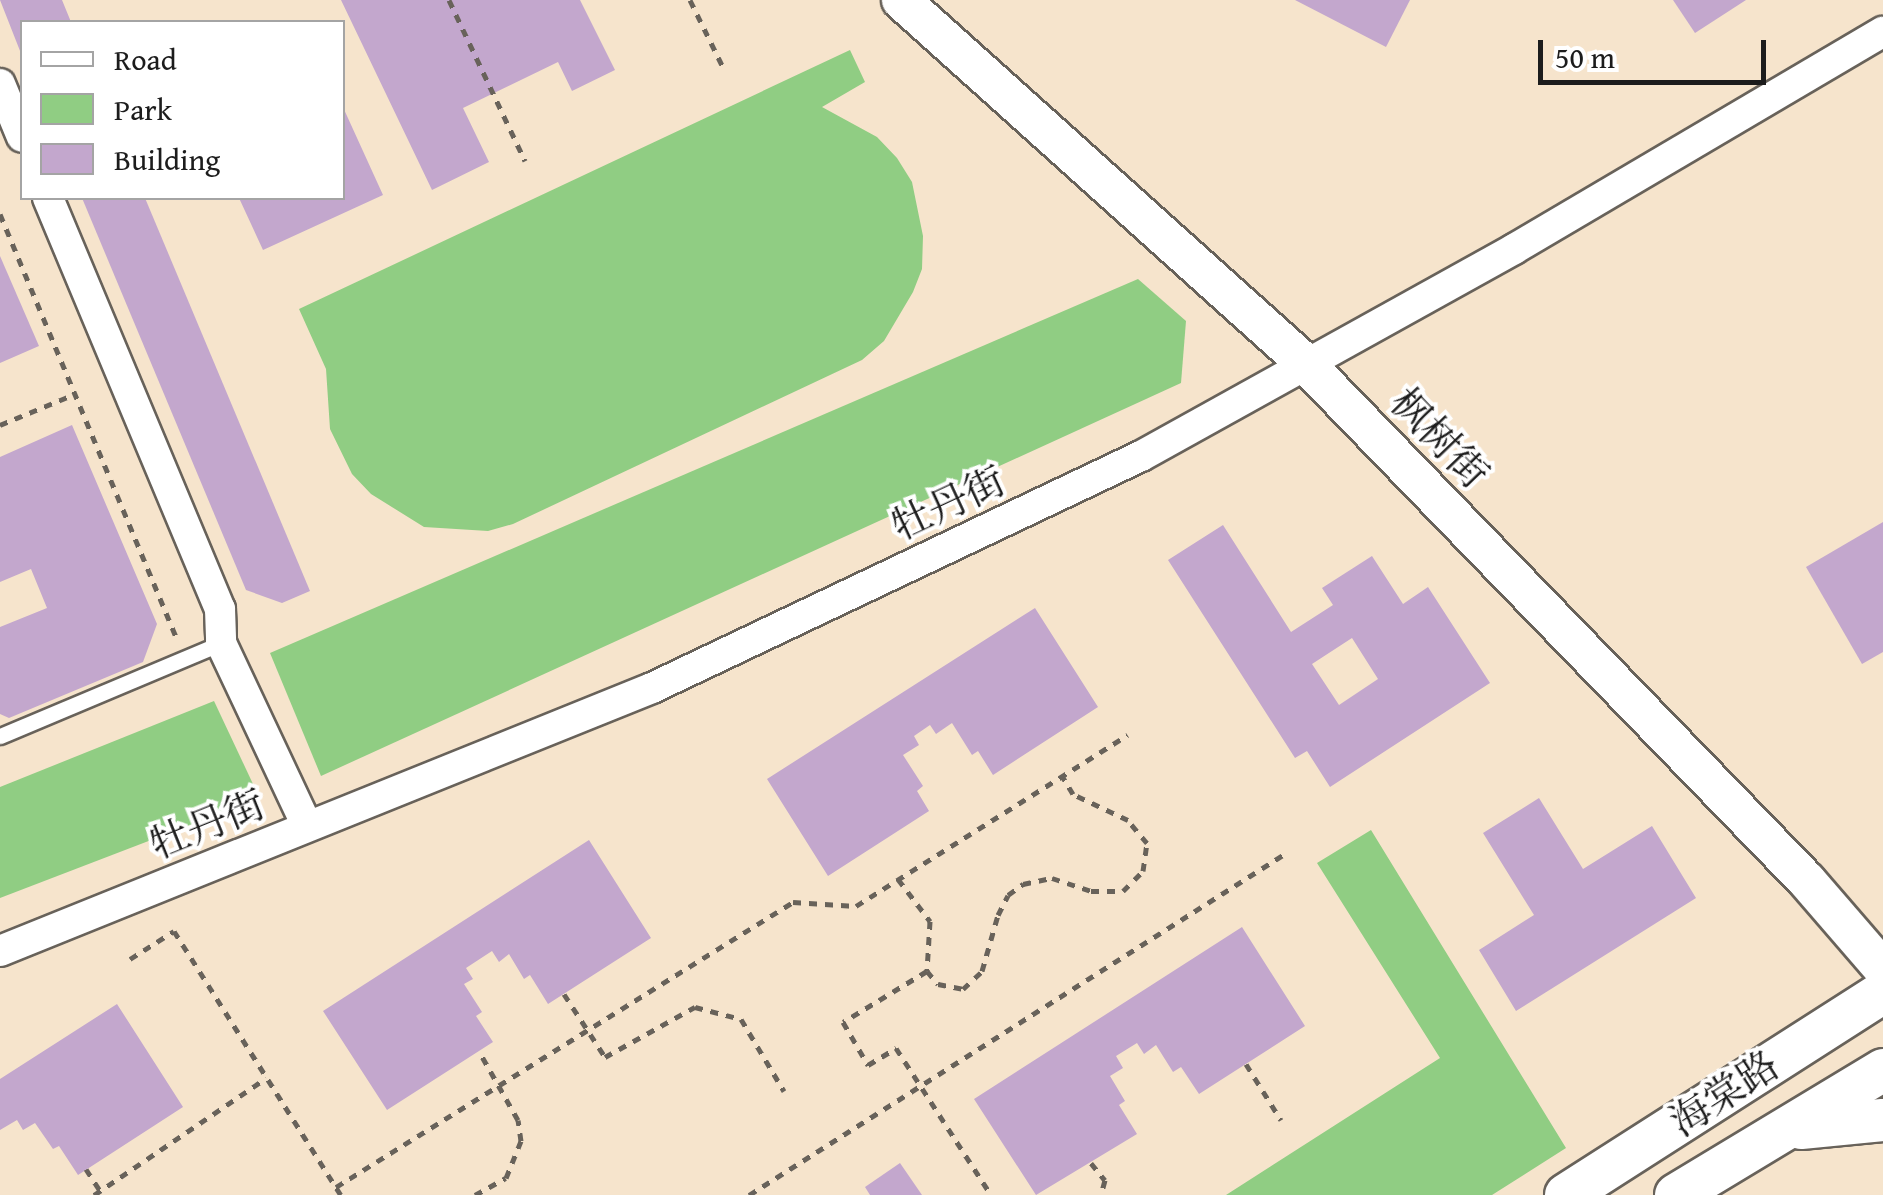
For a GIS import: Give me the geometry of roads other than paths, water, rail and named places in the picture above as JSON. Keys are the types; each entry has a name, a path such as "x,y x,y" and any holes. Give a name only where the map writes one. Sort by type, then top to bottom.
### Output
{"main road":[{"name":"海棠路","path":"1566,1195 1883,992"},
{"name":"海棠路","path":"1676,1195 1883,1070"},
{"path":"1785,1130 1883,1120"}],"street":[{"name":"枫树街","path":"901,0 1305,363 1793,868 1883,969"},
{"name":"牡丹街","path":"0,951 652,688 1141,456 1514,249 1883,32"},
{"path":"0,84 20,132"},
{"path":"49,200 220,609 221,643 307,826"}],"lane":[{"path":"0,736 221,643"}]}
